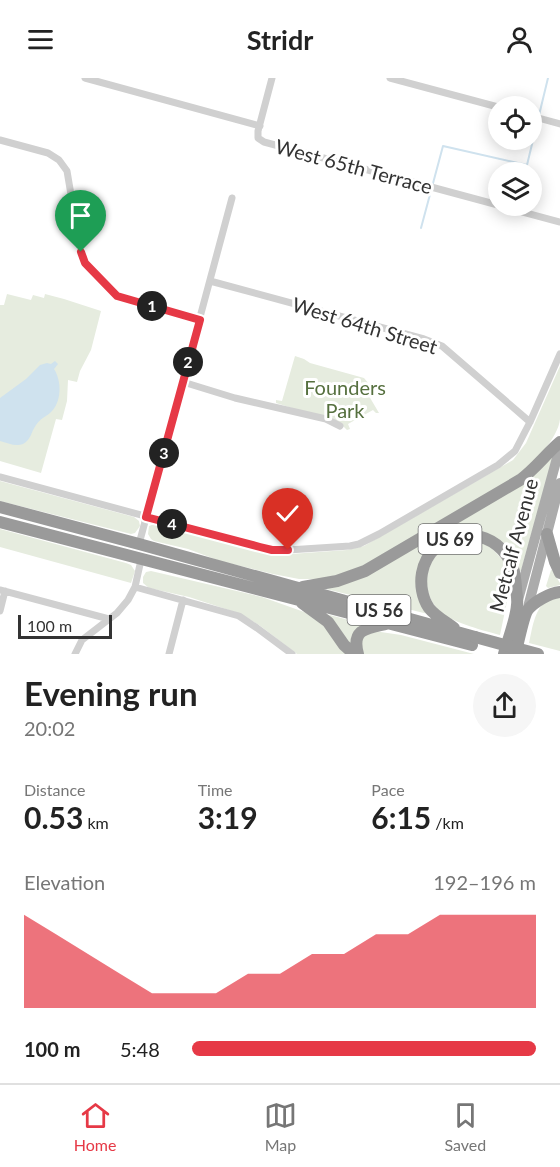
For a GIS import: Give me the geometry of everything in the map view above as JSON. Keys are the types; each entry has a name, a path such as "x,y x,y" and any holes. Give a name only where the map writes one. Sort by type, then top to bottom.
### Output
{"highway":[{"path":"297,593 365,571 520,480 560,442"},
{"name":"US 56","path":"0,507 163,550 391,623 538,654"},
{"name":"US 56","path":"0,522 141,560 297,593 460,633 505,654"},
{"name":"US 69","path":"460,633 430,610 425,601 421,583 426,561 436,548 447,540 471,534 497,544 507,554 513,567 522,608"},
{"path":"547,534 560,573"},
{"path":"119,554 134,549 139,544"},
{"path":"141,560 163,550"},
{"path":"522,608 560,592"},
{"path":"297,593 328,622 344,645 356,654"},
{"name":"Metcalf Avenue","path":"505,654 522,608"},
{"name":"Metcalf Avenue","path":"515,654 522,608"},
{"path":"356,654 356,641 359,634 367,628 391,623"}],"main road":[{"name":"Metcalf Avenue","path":"522,608 560,447"},
{"name":"Metcalf Avenue","path":"522,608 547,534 560,483"}],"street":[{"name":"West 65th Terrace","path":"85,78 260,126 258,138 264,142 488,202"},
{"path":"260,126 272,78"},
{"path":"390,78 488,104"},
{"path":"542,119 560,124"},
{"path":"0,140 48,153 59,160 67,171 80,248 85,263 110,290 117,296 200,320"},
{"path":"139,544 232,198"},
{"name":"West 65th Terrace","path":"538,216 560,222"},
{"name":"West 64th Street","path":"210,281 442,346 530,422"},
{"path":"0,477 272,550 319,549 359,544 509,458 516,451 560,354"},
{"path":"183,382 235,398 326,419 340,426"},
{"path":"75,654 82,640 119,612 130,597 135,587 141,560"},
{"path":"135,587 242,617 292,654"},
{"path":"0,611 3,590 109,619"},
{"path":"169,654 183,600"}],"green space":[{"path":"7,294 31,300 33,295 44,298 45,294 101,311 91,350 77,382 68,380 67,401 62,420 56,419 41,473 0,461 0,305 4,305"},
{"name":"Founders Park","path":"295,356 310,363 364,378 369,384 369,396 379,413 373,410 348,424 350,429 347,430 340,423 276,403 276,400 282,401"},
{"path":"560,366 558,427 544,450 519,476 352,572 318,579 299,579 220,561 188,549 154,541 148,534 149,526 157,523 274,554 347,550 364,546 513,460 526,443"},
{"path":"554,453 521,571 475,531 424,557 428,614 326,589 337,585"},
{"path":"0,481 134,517 139,521 140,526 135,533 131,534 0,501"},
{"path":"0,529 131,565 135,571 131,583 0,547"},
{"path":"471,539 488,544 508,566 510,587 500,635 447,617 430,598 427,581 431,563 450,544"},
{"path":"551,570 560,585 548,588 546,586"},
{"path":"151,571 262,597 307,613 320,620 348,654 297,654 241,614 189,597 149,588 143,583 143,577 146,572"},
{"path":"560,597 560,651 529,643 534,621 542,605"},
{"path":"326,614 364,624 352,646"},
{"path":"374,631 401,635 474,654 363,654 360,645 363,635"}],"water":[{"path":"55,361 58,364 54,369 60,392 54,409 38,423 23,444 14,445 0,441 0,398 26,379 40,365 51,364"}],"waterway":[{"path":"421,228 443,146 527,165 548,78"}],"route":[{"path":"81,252 85,263 117,296 200,320 146,517 272,550 288,550"}]}
